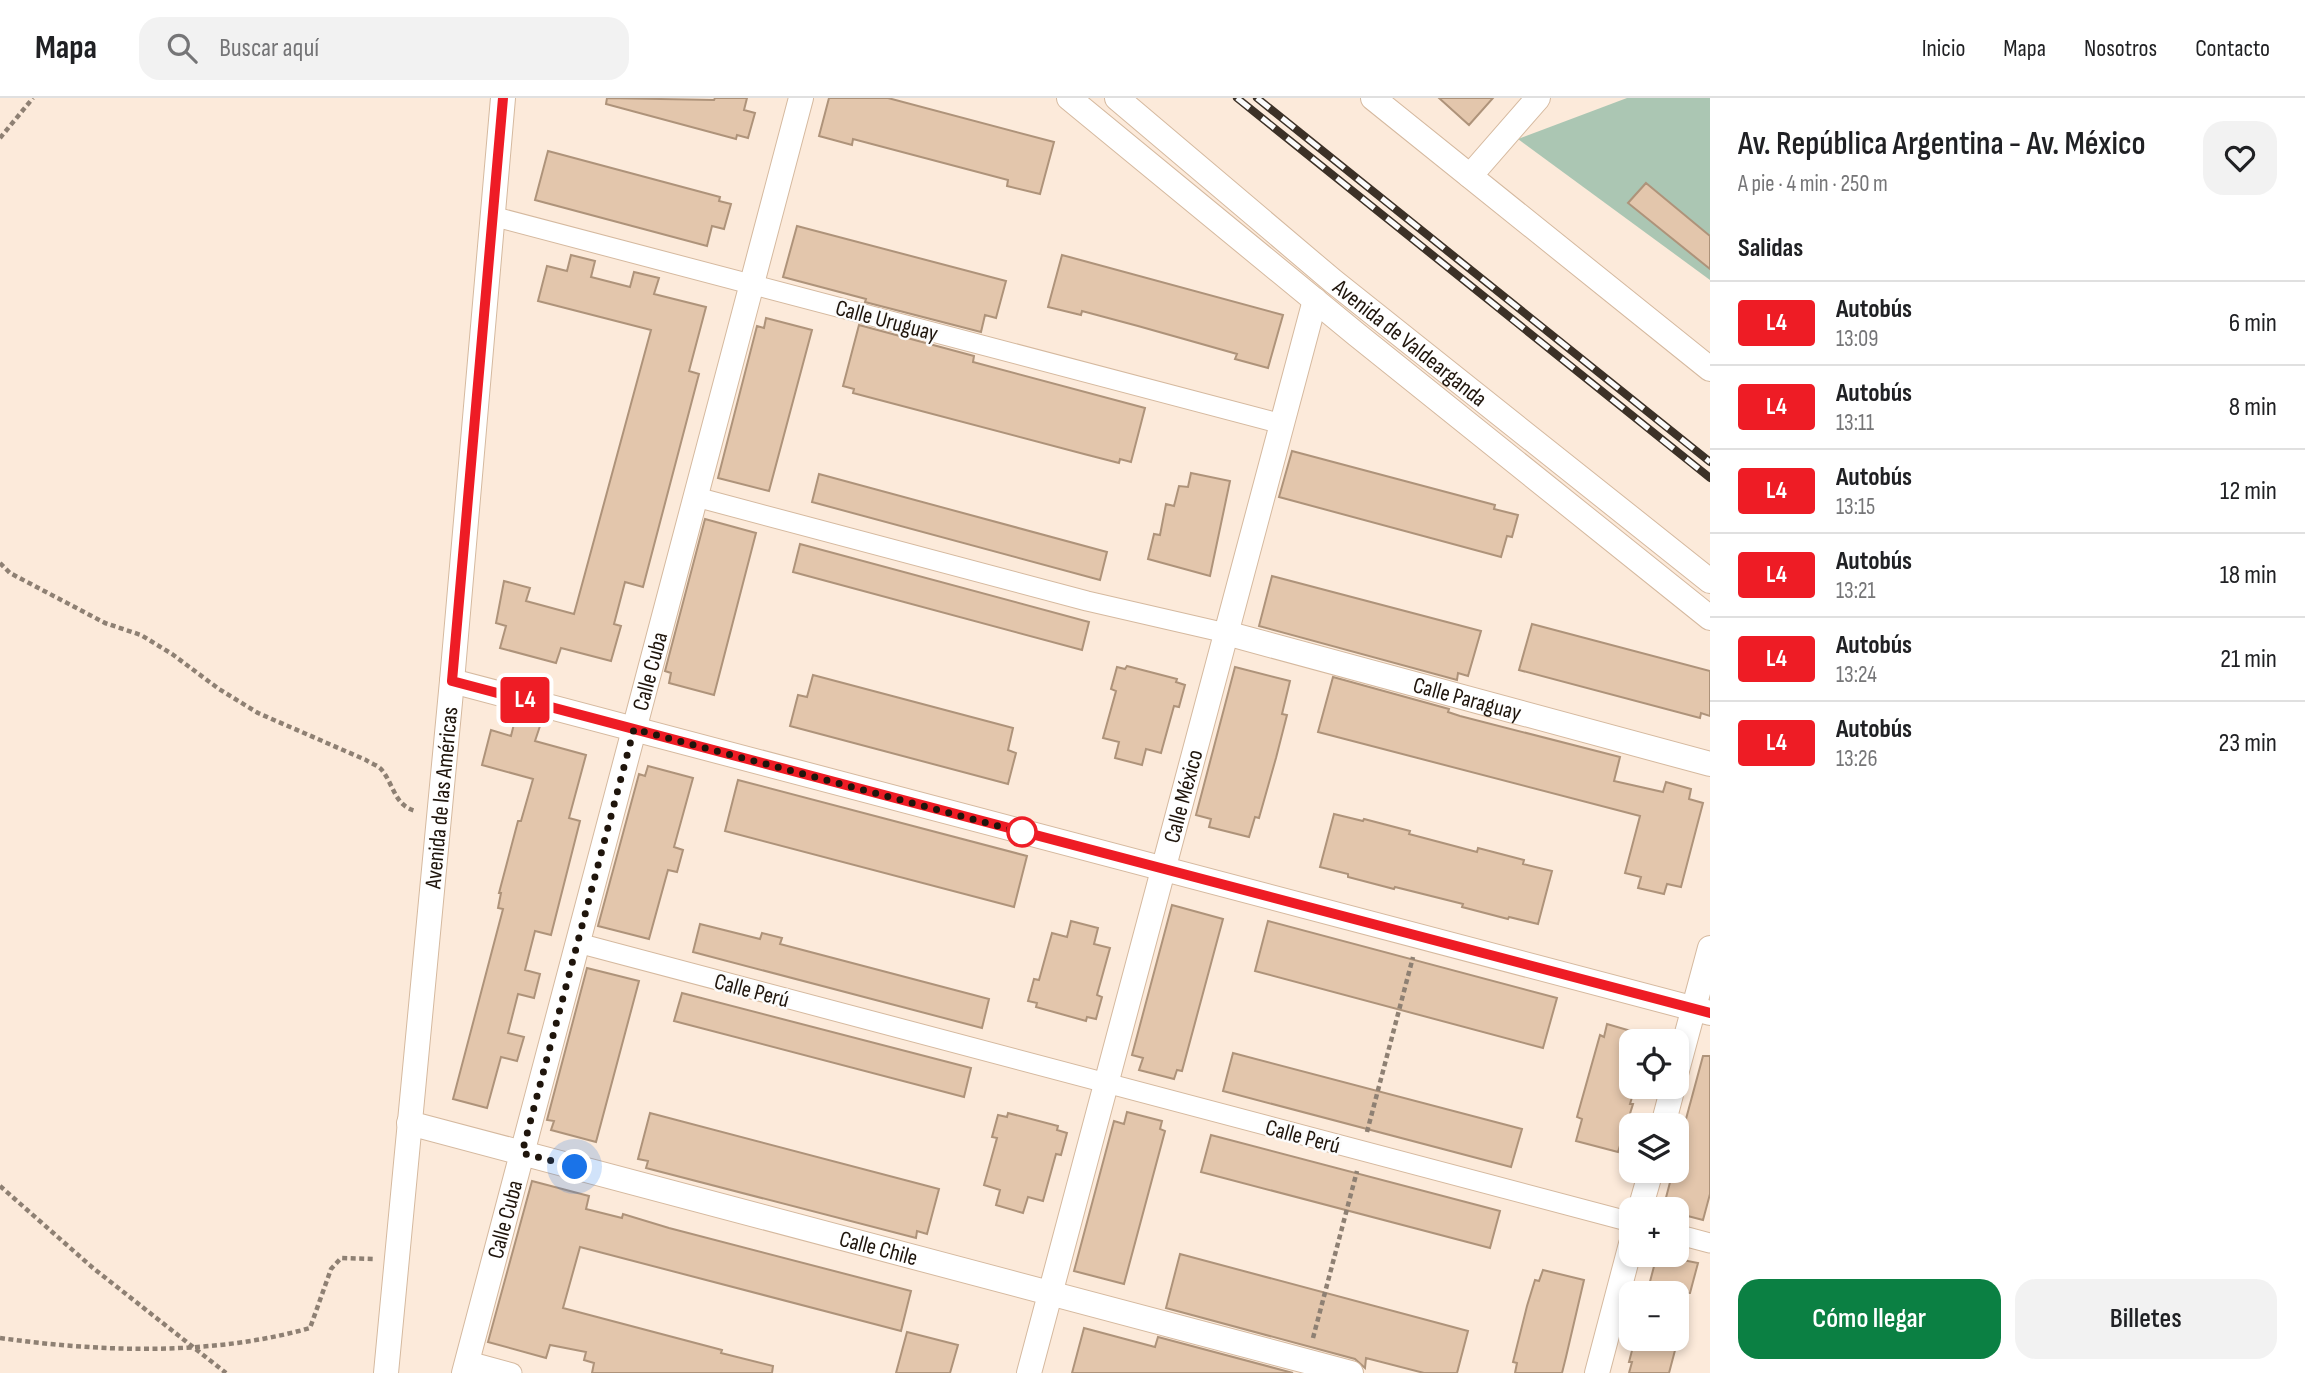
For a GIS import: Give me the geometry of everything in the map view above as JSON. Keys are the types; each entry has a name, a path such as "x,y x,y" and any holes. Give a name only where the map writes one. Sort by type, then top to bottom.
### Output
{"street":[{"name":"Avenida de las Américas","path":"386,1373 452,681 503,98"},
{"name":"Calle Cuba","path":"466,1367 801,98"},
{"path":"1069,98 1710,618"},
{"name":"Avenida de Valdearganda","path":"1116,98 1333,281 1710,581"},
{"path":"1373,98 1710,369"},
{"path":"1470,176 1538,98"},
{"name":"Calle Uruguay","path":"492,216 1282,424"},
{"name":"Calle México","path":"1029,1373 1315,300"},
{"path":"696,497 1087,601 1226,633"},
{"name":"Calle Paraguay","path":"1226,633 1710,764"},
{"path":"452,681 1702,1011"},
{"name":"Calle Perú","path":"578,943 1619,1219"},
{"path":"1689,1042 1702,1011 1710,948"},
{"name":"Calle Chile","path":"409,1123 1351,1373"},
{"path":"1689,1237 1710,1243"},
{"path":"1597,1373 1625,1267"},
{"path":"466,1367 512,1373"}],"path":[{"path":"0,138 33,98"},
{"path":"0,563 10,573 105,623 141,635 258,713 380,768 394,794 407,809 438,814"},
{"path":"0,1186 93,1268 226,1373"},
{"path":"0,1338 57,1346 124,1349 194,1348 288,1334 310,1328 331,1269 341,1258 370,1258 397,1264"}],"green space":[{"path":"1627,98 1710,98 1710,280 1518,139"}],"building":[{"path":"607,98 747,98 744,110 755,113 748,138 737,135 736,139 606,104"},
{"path":"829,98 888,98 1054,142 1040,194 1007,186 1008,180 853,139 852,145 819,136"},
{"path":"1439,98 1493,98 1469,125"},
{"path":"548,151 720,197 719,201 731,204 724,229 712,226 707,246 535,200"},
{"path":"1646,183 1710,236 1710,269 1628,203"},
{"path":"797,226 1006,281 996,318 985,315 981,332 865,302 866,299 783,277"},
{"path":"571,255 595,261 591,277 630,287 634,272 659,278 654,294 706,307 689,371 699,374 643,587 625,582 614,624 621,626 611,661 561,648 556,663 500,648 506,626 496,623 504,581 530,588 526,601 574,614 651,330 538,301 547,266 567,271"},
{"path":"1062,255 1283,315 1268,368 1235,359 1237,354 1138,326 1082,311 1081,315 1048,307"},
{"path":"766,318 812,330 769,491 718,478 757,326 764,328"},
{"path":"859,325 974,356 973,362 1145,408 1131,462 1120,459 1119,463 853,393 854,389 843,386"},
{"path":"1292,451 1495,505 1494,509 1518,515 1512,537 1507,536 1501,557 1279,497"},
{"path":"1191,473 1230,481 1210,576 1148,559 1154,534 1160,535 1166,504 1174,506 1179,486 1188,487"},
{"path":"819,474 1107,552 1100,580 812,502"},
{"path":"705,519 756,533 714,695 669,683 671,673 665,671"},
{"path":"800,544 1089,622 1082,650 793,572"},
{"path":"1272,576 1481,631 1468,676 1458,673 1457,680 1259,626"},
{"path":"1532,624 1710,671 1710,716 1701,713 1700,718 1519,670"},
{"path":"1127,666 1177,679 1176,682 1185,685 1179,707 1174,706 1161,753 1146,749 1142,765 1115,758 1119,742 1103,738 1116,691 1111,689 1117,667 1125,669"},
{"path":"1235,667 1290,681 1282,714 1287,715 1276,758 1259,818 1255,817 1249,837 1209,827 1211,819 1196,815"},
{"path":"813,675 1013,728 1008,750 1016,753 1008,784 790,726 798,695 807,697"},
{"path":"1333,677 1449,709 1448,712 1460,716 1620,757 1614,781 1663,792 1666,782 1691,789 1689,799 1703,803 1681,887 1667,884 1664,894 1638,888 1641,877 1625,873 1640,816 1318,732"},
{"path":"515,720 540,726 535,741 586,755 569,818 580,821 551,935 535,931 525,970 540,974 534,998 518,994 508,1033 524,1037 517,1061 501,1057 487,1108 453,1099 503,909 498,908 499,893 518,821 521,821 533,779 482,765 491,730 511,736"},
{"path":"648,766 693,778 674,847 683,850 677,872 668,870 649,939 598,926 639,774 645,776"},
{"path":"738,780 1027,856 1014,907 725,831"},
{"path":"1334,814 1410,831 1409,834 1477,852 1478,848 1524,860 1523,864 1552,871 1538,924 1462,907 1463,904 1395,887 1394,889 1320,867"},
{"path":"1172,905 1223,919 1182,1071 1177,1070 1174,1079 1139,1070 1143,1058 1132,1055"},
{"path":"1071,921 1098,928 1094,944 1110,948 1097,995 1102,997 1096,1019 1087,1017 1086,1021 1036,1007 1037,1003 1028,1001 1034,979 1039,980 1052,933 1067,937"},
{"path":"1268,921 1557,998 1543,1048 1255,971"},
{"path":"700,924 760,939 762,933 782,938 780,944 989,999 982,1028 693,952"},
{"path":"587,968 639,981 596,1142 551,1130 554,1121 547,1120"},
{"path":"682,993 971,1068 964,1097 674,1021"},
{"path":"1607,1024 1624,1029 1619,1029 1619,1099 1631,1099 1630,1104 1633,1104 1630,1113 1619,1113 1618,1152 1576,1141 1582,1119 1577,1117 1600,1035 1604,1037"},
{"path":"1233,1053 1522,1129 1511,1167 1223,1091"},
{"path":"1703,1056 1710,1056 1710,1194 1703,1220 1689,1216 1689,1197 1666,1197 1670,1183 1689,1183 1688,1113"},
{"path":"1127,1112 1162,1121 1160,1129 1165,1131 1124,1284 1074,1271 1114,1121 1124,1124"},
{"path":"650,1113 939,1189 927,1234 917,1231 916,1238 646,1168 648,1161 638,1159"},
{"path":"1008,1113 1058,1126 1057,1130 1067,1133 1061,1155 1056,1154 1043,1201 1028,1197 1023,1213 996,1205 1000,1190 984,1185 997,1138 992,1137 998,1115 1007,1117"},
{"path":"1211,1135 1500,1211 1490,1248 1201,1172"},
{"path":"532,1181 589,1196 586,1209 622,1218 623,1214 911,1291 901,1331 580,1247 563,1308 722,1350 721,1353 773,1366 772,1373 592,1373 594,1363 584,1360 586,1352 550,1345 546,1358 488,1342"},
{"path":"1180,1254 1468,1331 1457,1373 1424,1373 1366,1358 1365,1368 1355,1359 1166,1308"},
{"path":"1689,1261 1698,1263 1690,1293 1689,1281 1650,1281 1654,1267 1689,1267"},
{"path":"1543,1270 1584,1280 1562,1373 1515,1373 1517,1363 1513,1362 1527,1306 1535,1280 1539,1281"},
{"path":"1084,1328 1155,1347 1158,1337 1293,1373 1072,1373"},
{"path":"907,1332 958,1345 950,1373 896,1373"},
{"path":"1632,1351 1675,1351 1669,1373 1629,1373 1632,1362 1629,1362"}],"railway":[{"path":"1237,98 1710,478"},
{"path":"1257,98 1710,462"}],"bus line":[{"name":"L4","path":"503,98 452,681 1710,1013"}],"route":[{"path":"575,1167 522,1153 634,729 1025,833 1022,832"}]}
